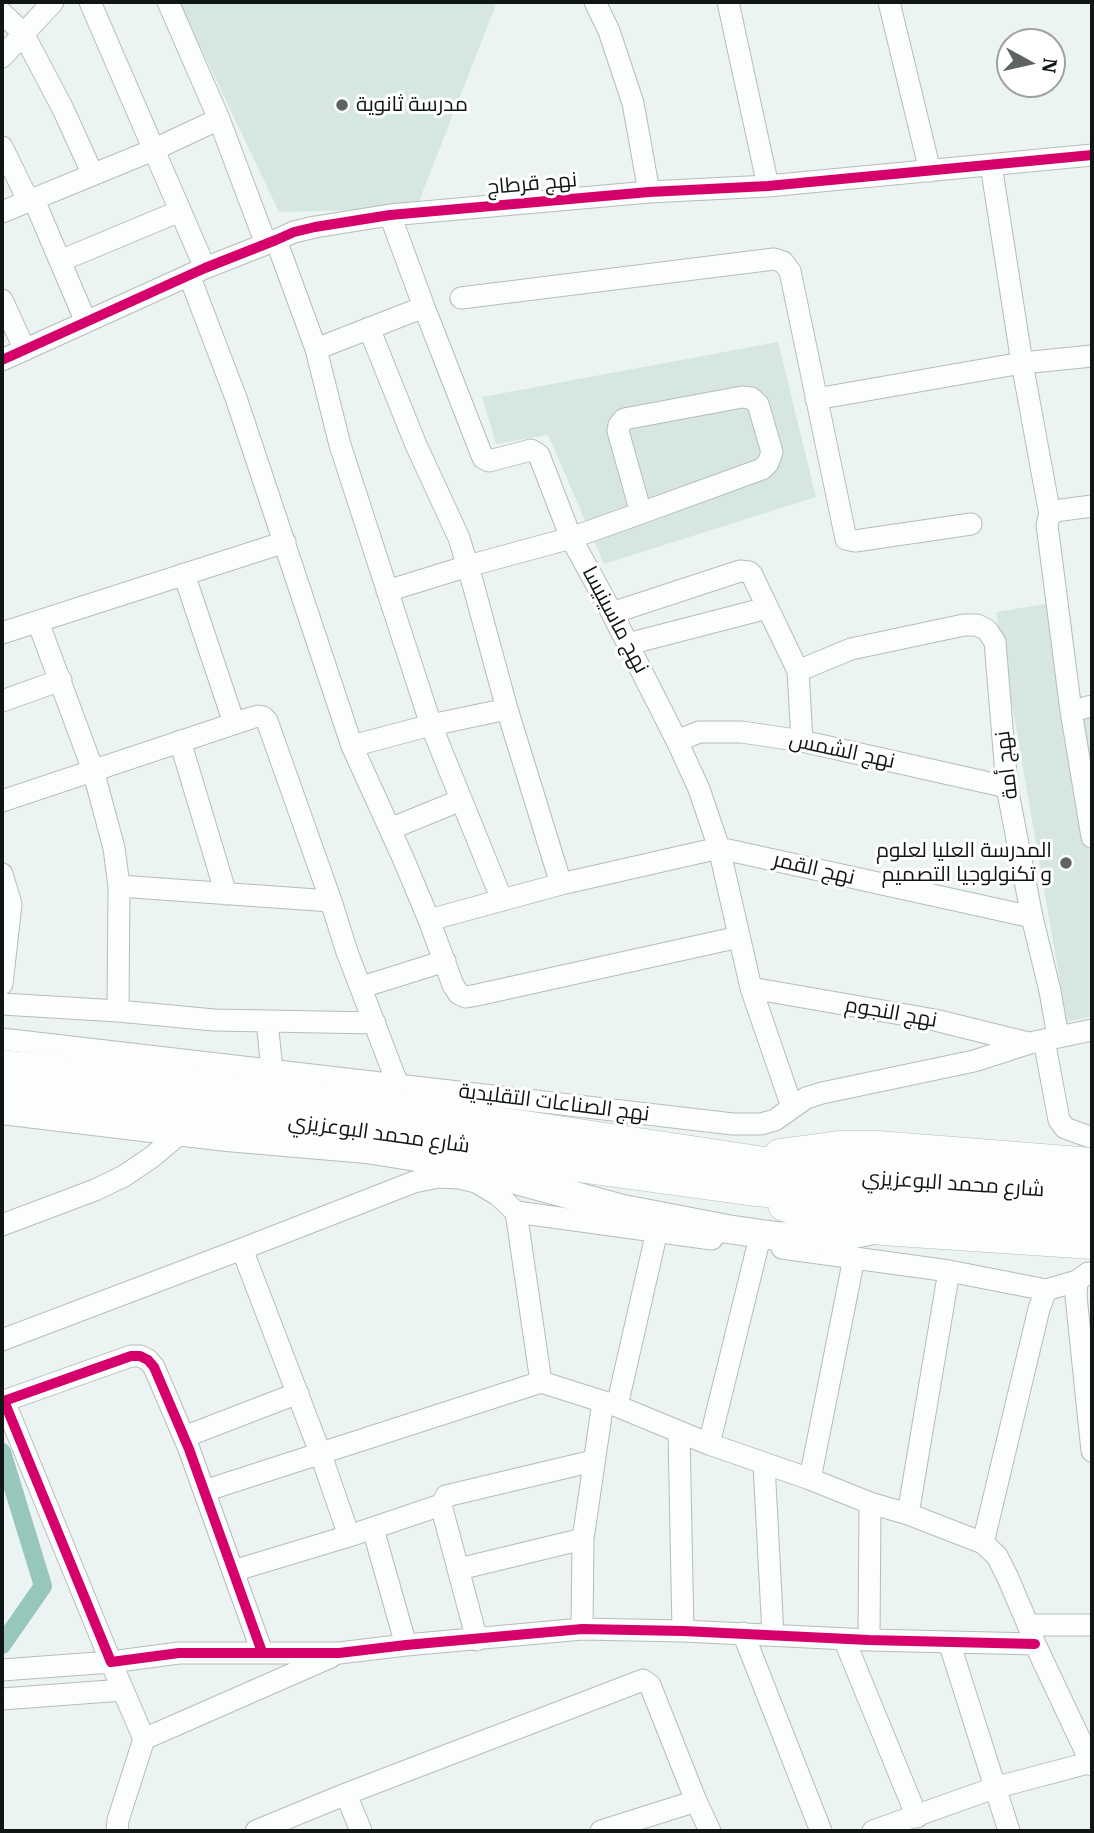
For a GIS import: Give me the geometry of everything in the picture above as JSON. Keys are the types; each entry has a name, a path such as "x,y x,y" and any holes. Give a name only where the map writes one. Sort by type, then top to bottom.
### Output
{"highway":[{"name":"شارع محمد البوعزيزي","path":"2,1066 284,1095 519,1126 857,1177 1092,1193"},
{"name":"شارع محمد البوعزيزي","path":"2,1093 193,1123 271,1119 373,1130 438,1139 512,1157 755,1190 1092,1219"},
{"name":"شارع محمد البوعزيزي","path":"731,1159 839,1147 878,1147 1092,1164"},
{"name":"شارع محمد البوعزيزي","path":"755,1190 790,1208 826,1220 882,1229 1092,1243"}],"main road":[{"path":"2,1111 193,1123 367,1149 453,1163 623,1209 764,1234 806,1238 839,1237 882,1229"}],"street":[{"path":"2,57 52,2"},
{"path":"90,2 180,211 236,398 352,747 390,829 459,994 466,997 739,937"},
{"path":"168,2 316,349 340,445 431,725 502,900"},
{"path":"728,2 768,186"},
{"path":"889,2 930,171"},
{"path":"601,3 633,103 649,192"},
{"path":"2,13 23,33 63,109 93,175"},
{"path":"2,212 153,150 219,119"},
{"path":"2,148 60,261 86,322"},
{"name":"نهج قرطاج","path":"2,360 197,271 294,232 390,215 649,192 768,186 1092,155"},
{"path":"991,164 1022,363 1051,515"},
{"path":"60,261 180,211"},
{"path":"316,349 424,307 390,215"},
{"path":"461,298 774,259 783,262 790,271 846,538 855,541 971,524"},
{"path":"2,300 25,349"},
{"name":"نهج ماسينيسا","path":"424,307 483,458 489,461 531,450 539,454 571,538 677,741 699,789 719,848 751,988 792,1107"},
{"path":"369,328 468,566 506,709 561,884"},
{"path":"816,399 1022,363 1092,356"},
{"path":"387,591 571,538 641,513 762,469 768,463 772,452 758,404 751,398 742,397 624,419 618,430 641,513"},
{"path":"1092,506 1055,511 1047,525 1071,711 1086,760 1092,837"},
{"path":"2,633 285,542"},
{"path":"612,613 740,571 749,572 798,671 802,741"},
{"path":"184,574 234,723"},
{"path":"628,644 767,608"},
{"path":"38,622 93,770 114,848 119,886 118,1011"},
{"name":"نهج أمة","path":"798,671 851,649 964,625 977,625 987,630 995,642 1007,787 1032,917 1044,1040 1059,1120 1065,1128 1092,1137"},
{"path":"2,701 61,680"},
{"path":"1071,711 1092,706"},
{"path":"352,747 431,725 506,709"},
{"path":"2,801 234,723 263,717 398,1085"},
{"name":"نهج الشمس","path":"677,741 699,732 743,732 802,741 1007,787"},
{"path":"180,741 226,894"},
{"path":"390,829 461,800"},
{"path":"429,920 561,884 719,848"},
{"name":"نهج القمر","path":"719,848 1032,917"},
{"path":"2,874 11,904 2,984"},
{"path":"119,886 331,901"},
{"path":"362,987 445,961"},
{"name":"نهج النجوم","path":"751,988 1044,1040"},
{"path":"2,1004 214,1020 375,1023"},
{"path":"267,1021 272,1070"},
{"name":"نهج الصناعات التقليدية","path":"2,1039 733,1124 761,1124 775,1120 806,1098 822,1093 974,1061 1044,1040 1092,1030"},
{"path":"2,1225 95,1190 124,1176 193,1123"},
{"path":"2,1340 242,1250 414,1181 438,1177 476,1182 498,1195 516,1212 949,1271 1046,1290 1084,1277"},
{"path":"516,1212 541,1382"},
{"path":"582,1629 583,1539 593,1461 657,1231"},
{"path":"709,1444 758,1245"},
{"path":"242,1250 298,1393 349,1536"},
{"path":"810,1479 854,1258"},
{"path":"908,1514 949,1271"},
{"path":"1084,1277 1076,1296 1092,1451"},
{"path":"983,1543 1039,1309 1046,1290"},
{"path":"117,1831 118,1820 144,1739 3,1401 131,1356 148,1360 154,1367 184,1437 262,1652"},
{"path":"204,1491 541,1382 610,1404 679,1433 983,1543 997,1556 1092,1763 994,1788 873,1831"},
{"path":"184,1437 298,1393"},
{"path":"679,1433 683,1631"},
{"path":"233,1572 441,1505 446,1496 593,1461"},
{"path":"764,1464 773,1635"},
{"path":"869,1640 870,1503"},
{"path":"441,1505 477,1640"},
{"path":"373,1529 406,1645"},
{"path":"459,1569 583,1539"},
{"path":"2,1670 111,1662 179,1653 339,1653 582,1629 949,1642 1092,1625"},
{"path":"743,1633 821,1831"},
{"path":"844,1639 917,1817"},
{"path":"949,1642 1009,1831"},
{"path":"144,1739 339,1653"},
{"path":"256,1831 643,1680 650,1685 710,1831"},
{"path":"2,1699 123,1690"},
{"path":"346,1794 361,1831"},
{"path":"601,1831 696,1801"}],"shaded area":[{"name":"مدرسة ثانوية","path":"179,2 497,2 416,209 279,212"},
{"path":"778,342 816,497 604,564 548,435 496,444 482,397"},
{"name":"المدرسة العليا لعلوم و تكنولوجيا التصميم","path":"1052,603 1069,709 1092,704 1092,1016 1067,1022 996,612"}],"waterway":[{"path":"2,1452 43,1586 2,1645"}],"cycle path":[{"path":"2,360 205,268 294,232 315,227 390,215 649,192 768,186 1092,155"},
{"path":"262,1652 189,1449 154,1367 148,1360 131,1356 4,1401 111,1662 179,1653 339,1653 582,1629 1035,1644"}],"place":[{"name":"مدرسة ثانوية","path":"342,105"},
{"name":"المدرسة العليا لعلوم و تكنولوجيا التصميم","path":"1066,863"}]}
